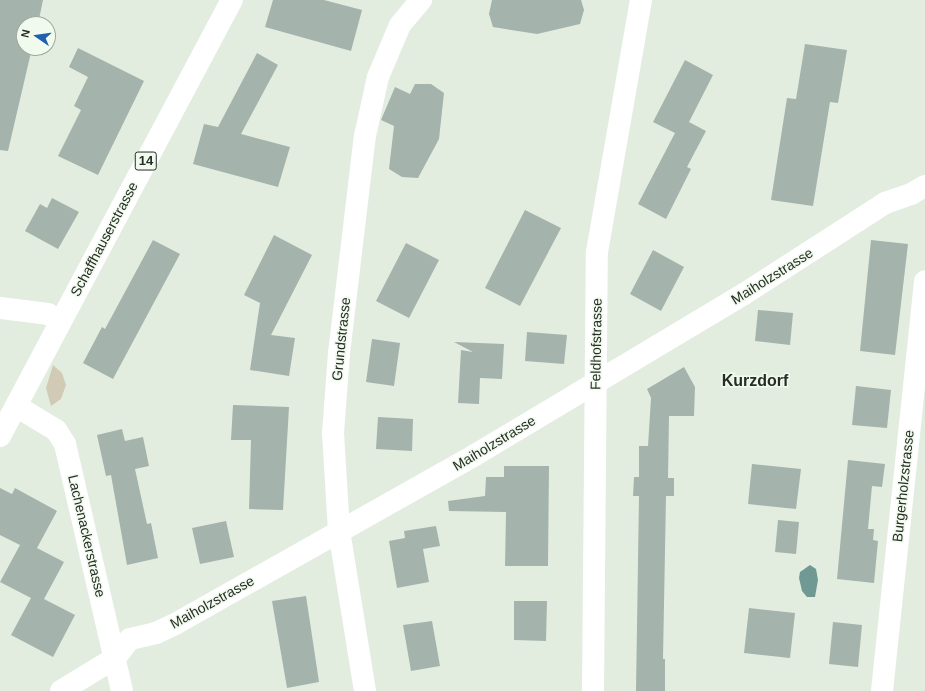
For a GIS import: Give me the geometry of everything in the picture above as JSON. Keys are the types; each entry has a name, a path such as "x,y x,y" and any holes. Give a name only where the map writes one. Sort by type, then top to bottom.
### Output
{"street":[{"name":"Schaffhauserstrasse","path":"0,436 232,0"},
{"name":"Grundstrasse","path":"365,691 339,531 333,433 339,353 365,136 378,77 400,25 421,0"},
{"name":"Feldhofstrasse","path":"592,691 597,252 641,0"},
{"name":"Maiholzstrasse","path":"61,691 115,658 130,639 156,633 177,623 475,455 766,280 885,203 911,194 925,186"},
{"name":"Burgerholzstrasse","path":"882,691 925,281"},
{"path":"0,308 48,314 60,321"},
{"name":"Lachenackerstrasse","path":"16,406 56,430 65,444 122,691"}],"shaded area":[{"path":"53,365 62,373 66,385 61,399 51,406 46,388"}],"water":[{"path":"810,565 816,569 818,580 815,597 807,597 802,591 799,578 800,572"}],"building":[{"path":"0,0 43,0 40,16 16,16 16,56 30,56 8,151 0,150"},
{"path":"273,0 324,0 362,10 351,51 265,27"},
{"path":"492,0 581,0 584,10 580,24 537,34 493,27 489,14"},
{"path":"805,44 847,50 838,103 830,102 813,206 771,200 787,98 796,99"},
{"path":"78,48 144,81 98,175 58,156 81,110 74,106 88,77 69,67"},
{"path":"257,53 278,65 241,134 290,147 278,187 193,164 204,124 218,127"},
{"path":"685,60 713,75 689,122 706,131 687,167 691,169 666,219 638,204 675,133 653,122"},
{"path":"415,84 431,84 444,93 439,139 418,178 402,177 389,169 394,126 381,120 395,87 410,94"},
{"path":"52,198 79,212 58,249 25,231 40,204 47,208"},
{"path":"525,210 561,228 520,306 485,288"},
{"path":"274,235 312,255 271,335 295,338 289,376 250,370 260,303 244,295"},
{"path":"153,240 180,254 113,379 83,363 102,327 105,329"},
{"path":"871,240 908,244 895,355 860,351"},
{"path":"406,243 439,260 409,318 376,301"},
{"path":"653,250 684,267 661,311 630,294"},
{"path":"758,310 793,313 790,345 755,341"},
{"path":"527,332 567,335 564,364 525,361"},
{"path":"372,339 400,343 394,386 366,382"},
{"path":"454,342 504,344 502,379 480,378 479,404 458,403 461,350 473,352"},
{"path":"684,367 695,387 694,416 669,416 668,478 674,478 674,496 666,496 663,659 665,659 665,691 636,691 639,496 633,496 634,477 639,477 639,446 648,446 651,398 647,389"},
{"path":"856,386 891,390 887,428 852,425"},
{"path":"233,405 289,407 283,510 249,509 251,440 231,440"},
{"path":"378,417 413,419 412,451 376,449"},
{"path":"122,429 125,441 143,437 149,466 135,469 147,524 151,523 158,558 127,565 111,475 106,476 97,435"},
{"path":"848,460 885,464 882,487 872,486 868,529 874,529 873,540 878,541 874,583 837,579"},
{"path":"752,464 801,469 796,509 748,504"},
{"path":"504,466 549,466 548,566 505,566 506,512 449,511 448,501 485,496 486,477 504,477"},
{"path":"0,488 12,494 15,488 57,511 37,548 64,562 44,599 75,615 53,657 11,635 31,598 0,582 20,545 0,535"},
{"path":"778,520 799,522 796,554 775,552"},
{"path":"226,521 234,557 200,564 192,528"},
{"path":"436,526 440,546 423,549 429,582 397,588 389,541 405,538 404,531"},
{"path":"306,596 319,682 287,688 272,601"},
{"path":"514,601 547,601 546,641 514,640"},
{"path":"749,608 795,613 790,658 744,653"},
{"path":"432,621 440,666 411,671 403,625"},
{"path":"833,622 862,625 858,667 829,664"}],"district":[{"name":"Kurzdorf","path":"755,381"}]}
